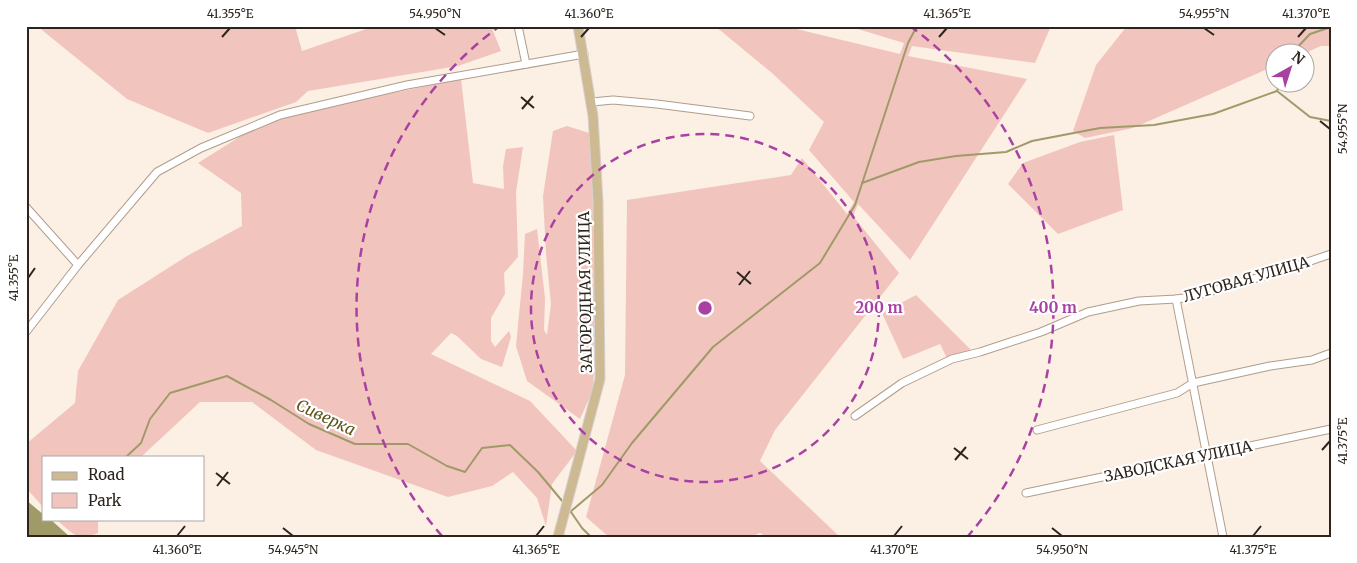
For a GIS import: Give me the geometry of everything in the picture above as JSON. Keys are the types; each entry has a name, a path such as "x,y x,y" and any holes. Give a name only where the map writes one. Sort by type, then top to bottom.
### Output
{"main road":[{"name":"ЗАГОРОДНАЯ УЛИЦА","path":"559,532 600,379 598,201 592,102 578,26"}],"street":[{"path":"518,26 526,64"},
{"path":"26,332 78,265 157,172 201,148 280,115 407,85 584,54"},
{"path":"592,102 613,100 750,116"},
{"path":"26,207 78,265"},
{"name":"ЛУГОВАЯ УЛИЦА","path":"855,416 902,383 952,359 1032,335 1088,312 1139,301 1176,299 1230,286 1331,254"},
{"path":"1176,299 1223,537"},
{"path":"1037,430 1177,393 1193,383 1270,366 1312,360 1331,353"},
{"name":"ЗАВОДСКАЯ УЛИЦА","path":"1026,494 1331,429"}],"green space":[{"path":"37,26 295,26 302,51 375,26 491,26 501,51 458,66 308,91 296,102 208,133 127,99"},
{"path":"715,26 784,26 900,54 904,43 848,26 1051,26 1035,63 912,46 908,56 1027,79 910,260 858,204 853,216 899,273 775,430 760,461 840,537 767,537 760,533 751,537 609,537 586,517 625,375 627,200 791,175 802,158 847,214 854,202 809,150 824,122 772,73"},
{"path":"1127,26 1331,26 1331,46 1321,46 1314,49 1314,42 1264,42 1264,70 1133,128 1085,138 1073,131 1096,65"},
{"path":"461,79 473,183 504,189 503,166 506,149 523,147 516,192 518,257 504,273 505,294 491,318 491,341 495,347 509,331 511,337 502,367 481,359 457,336 451,333 431,354 530,401 577,451 552,484 546,526 537,498 513,472 492,486 448,497 316,450 252,402 200,402 142,456 42,456 42,506 26,488 26,444 75,403 78,371 118,300 187,256 242,226 241,193 198,163 244,134 286,115"},
{"path":"567,126 589,133 595,206 597,317 593,390 580,419 527,381 516,346 525,234 537,229 545,298 544,330 547,335 551,304 543,196 553,131"},
{"path":"1114,135 1123,210 1058,234 1008,184 1023,163 1080,142"},
{"path":"916,295 971,350 947,358 940,344 903,359 882,313"},
{"path":"57,520 98,520 98,533 85,537 71,532"}],"shaded area":[{"path":"26,500 42,513 42,520 51,520 70,537 26,537"}],"waterway":[{"path":"570,512 602,485 632,443 713,347 820,263 855,205 908,43 917,26"},
{"path":"1302,42 1310,34 1331,27"},
{"path":"862,183 919,162 956,156 1006,152 1032,141 1100,128 1154,125 1213,114 1274,92"},
{"path":"1278,92 1310,117 1331,121"},
{"name":"Сиверка","path":"127,456 141,443 150,419 170,393 227,376 271,400 309,424 355,444 408,444 447,466 465,472 482,448 510,445 538,472 563,502"},
{"name":"Сиверка","path":"571,512 591,537"}]}
